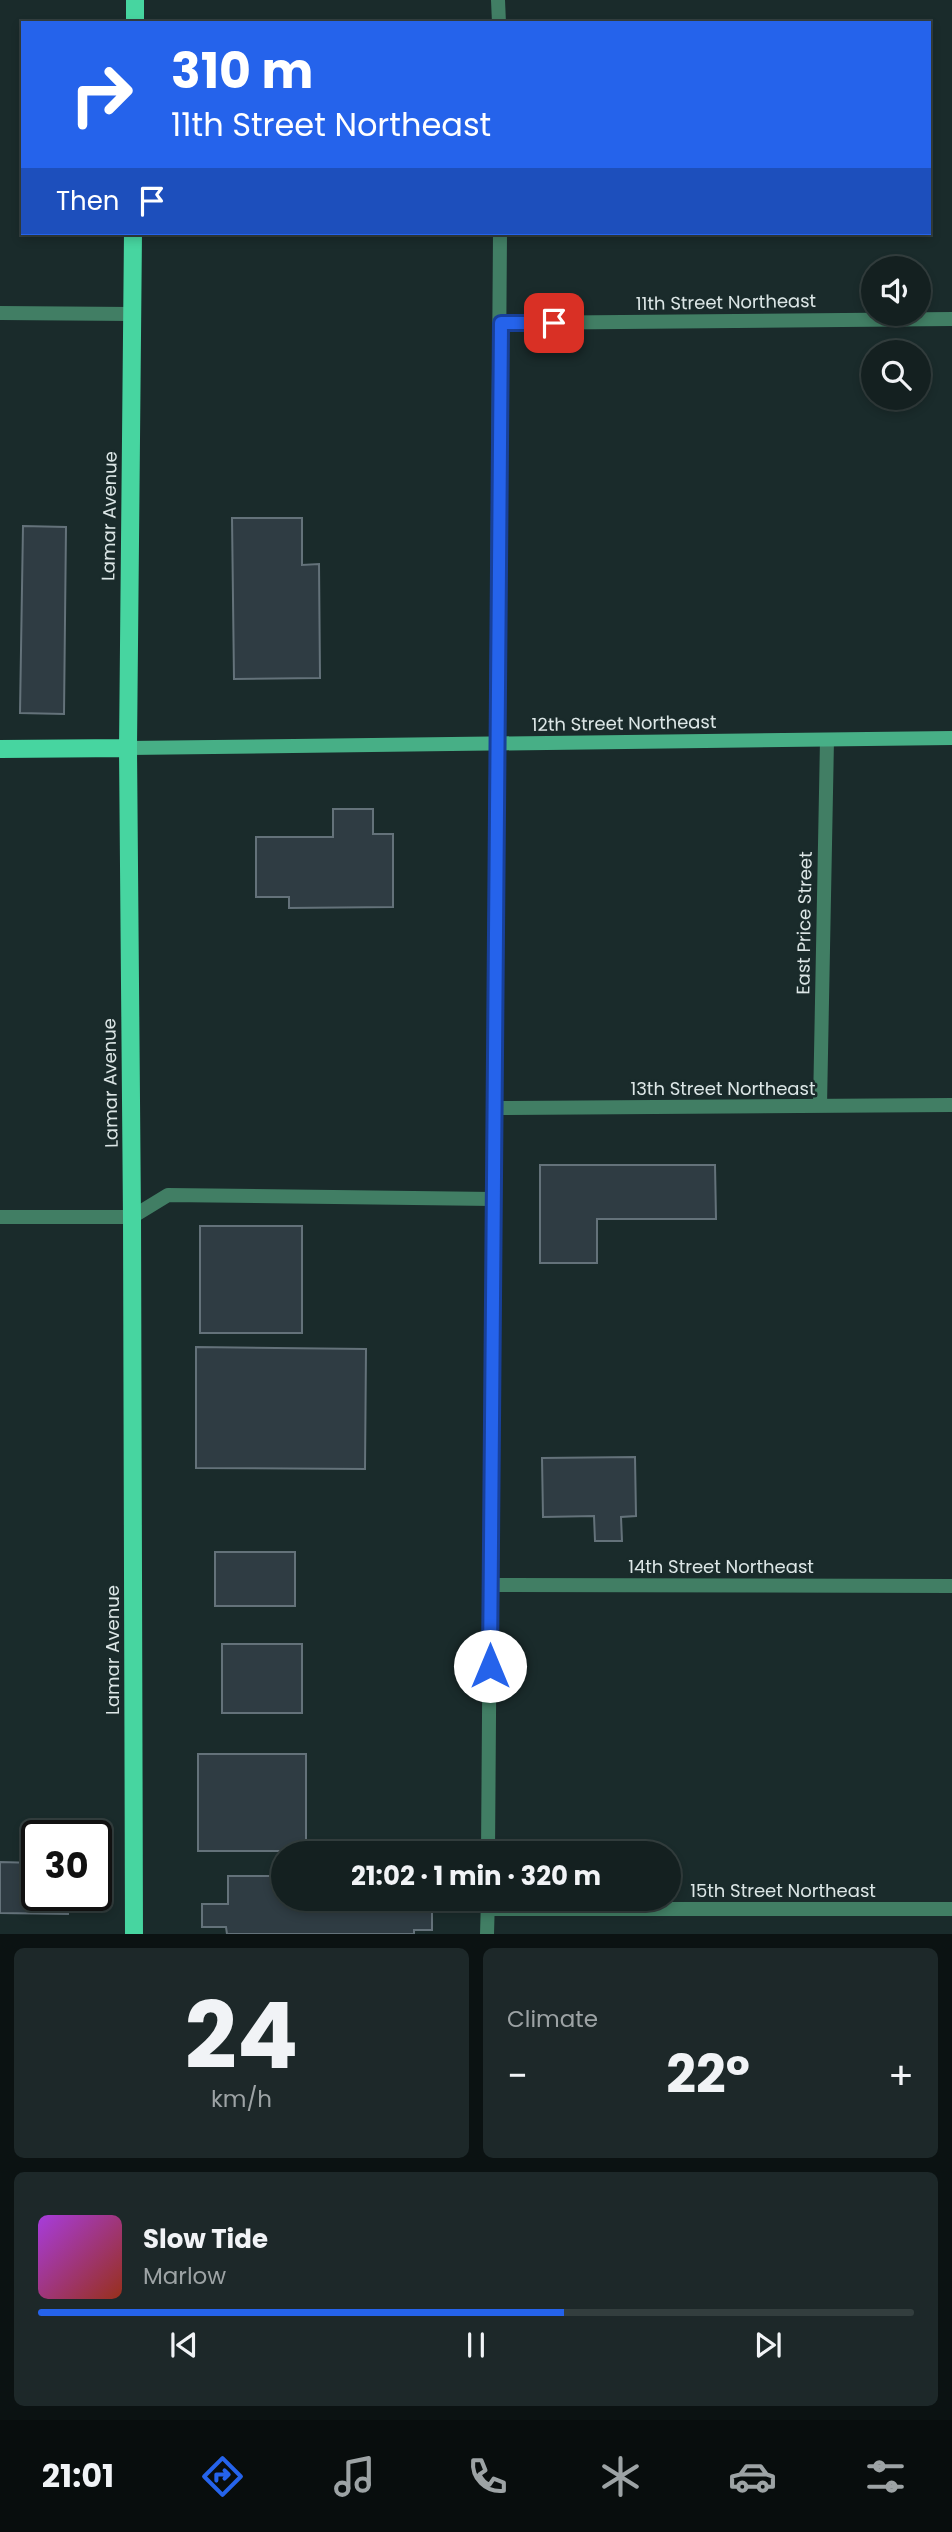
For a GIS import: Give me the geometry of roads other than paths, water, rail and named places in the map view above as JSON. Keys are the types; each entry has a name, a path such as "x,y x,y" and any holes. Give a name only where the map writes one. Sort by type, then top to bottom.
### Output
{"main road":[{"path":"135,0 135,21"},
{"name":"Lamar Avenue","path":"133,235 128,748 134,1934"},
{"path":"0,749 128,748"}],"street":[{"path":"498,0 499,21"},
{"path":"488,1841 500,235"},
{"path":"0,313 132,314"},
{"name":"11th Street Northeast","path":"501,323 952,319"},
{"name":"12th Street Northeast","path":"128,748 952,738"},
{"name":"East Price Street","path":"820,1106 827,740"},
{"name":"13th Street Northeast","path":"494,1108 952,1105"},
{"path":"0,1217 132,1217 168,1195 493,1199"},
{"name":"14th Street Northeast","path":"490,1585 952,1586"},
{"name":"15th Street Northeast","path":"681,1906 952,1909"},
{"path":"487,1911 487,1934"}]}
